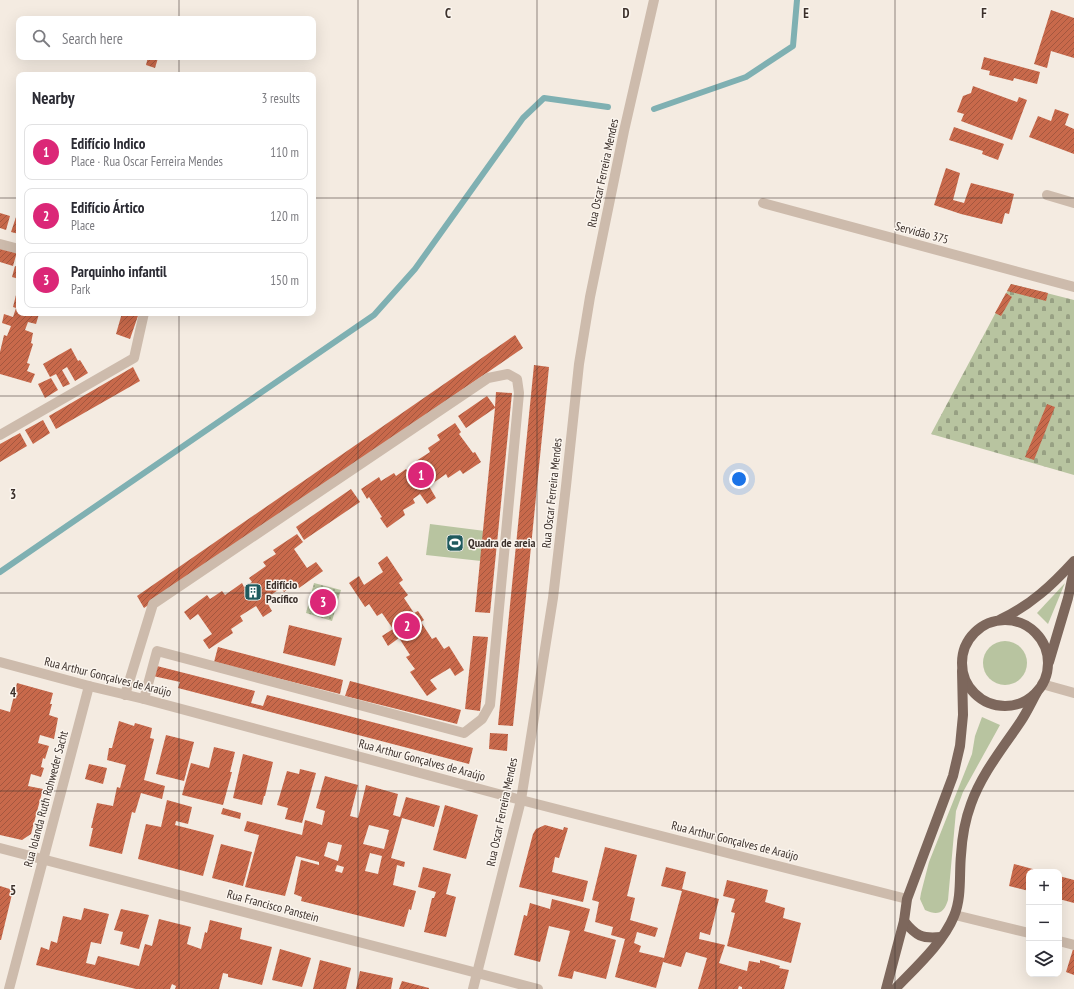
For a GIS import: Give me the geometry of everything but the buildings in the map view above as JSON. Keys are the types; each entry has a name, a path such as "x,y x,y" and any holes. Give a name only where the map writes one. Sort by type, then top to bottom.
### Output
{"main road":[{"path":"999,621 1026,605 1062,574 1074,561"},
{"path":"895,989 924,960 948,928 955,915 959,896 964,832 971,805 979,786 998,753 1022,720 1040,688 1068,598 1074,570"},
{"path":"886,989 904,921 907,898 953,776 960,746 963,715 962,658 966,645 974,633 986,624 999,621 1015,621 1028,627 1039,638 1046,651 1048,666"},
{"path":"962,671 965,681 970,689 987,703 1001,706 1014,705 1027,700 1040,688"},
{"path":"904,921 911,931 919,936 930,938 941,937"}],"street":[{"name":"Rua Oscar Ferreira Mendes","path":"473,989 521,800 553,598 579,364 590,297 624,131 654,0"},
{"path":"1047,195 1074,203"},
{"name":"Servidão 375","path":"763,203 1074,287"},
{"path":"0,244 16,248"},
{"path":"0,435 134,358 143,316"},
{"path":"125,695 153,604 488,378 508,374 517,379 519,393 490,705 482,720 464,733 157,651 144,699"},
{"name":"Rua Arthur Gonçalves de Araújo","path":"0,662 521,800 907,898"},
{"name":"Rua Iolanda Ruth Rohweder Sacht","path":"9,989 89,686"},
{"path":"1040,688 1074,693"},
{"name":"Rua Francisco Panstein","path":"0,848 538,989"},
{"path":"955,915 1026,932"},
{"path":"1062,942 1074,945"}],"green space":[{"path":"1011,284 1074,300 1074,475 931,434"},
{"name":"Quadra de areia","path":"430,524 485,531 481,561 426,555"},
{"path":"314,583 341,590 332,621 306,613"},
{"path":"1065,583 1048,624 1037,613"},
{"path":"1001,641 1009,641 1014,642 1021,647 1026,654 1026,672 1021,679 1014,684 1001,685 993,682 986,675 983,667 983,659 986,651 993,644"},
{"path":"982,717 1000,725 963,792 956,811 948,900 945,908 940,912 930,912 925,910 920,899 929,862 972,754 975,736"}],"waterway":[{"path":"654,109 746,77 793,46 797,0"},
{"path":"0,572 374,315 415,269 523,118 544,98 608,107"}],"place":[{"name":"Edifício Indico","path":"421,475"},
{"name":"Quadra de areia","path":"455,543"},
{"name":"Edifício Pacífico","path":"253,592"},
{"name":"Parquinho infantil","path":"323,602"},
{"name":"Edifício Ártico","path":"407,626"}]}
